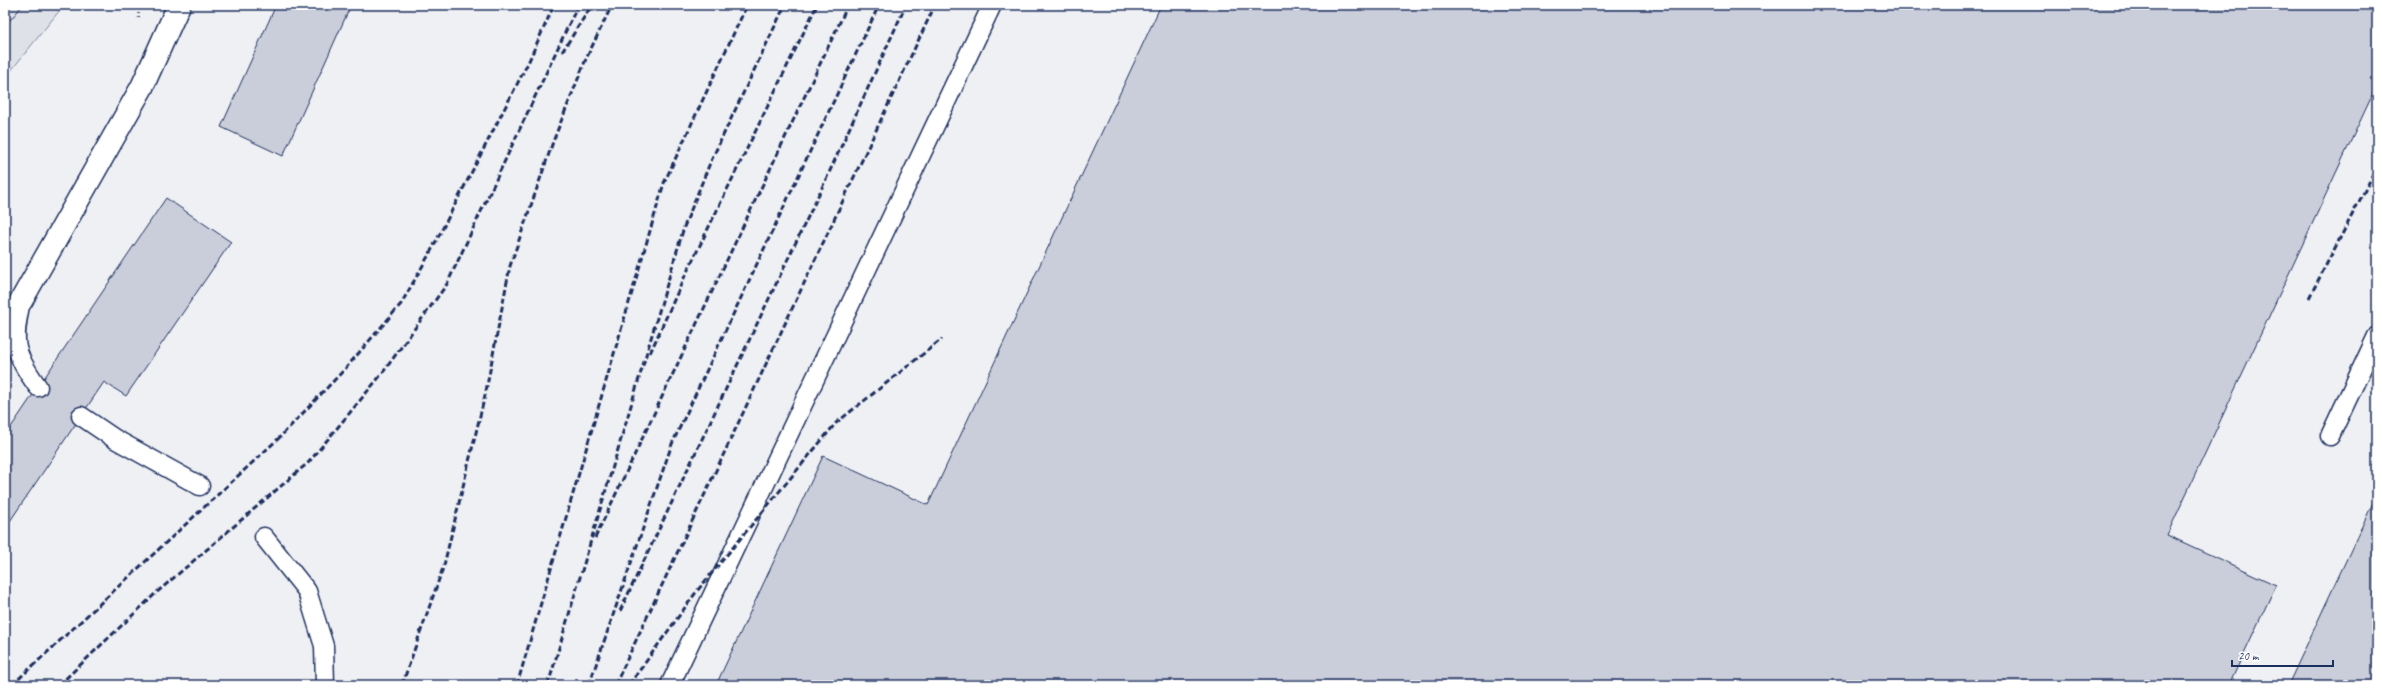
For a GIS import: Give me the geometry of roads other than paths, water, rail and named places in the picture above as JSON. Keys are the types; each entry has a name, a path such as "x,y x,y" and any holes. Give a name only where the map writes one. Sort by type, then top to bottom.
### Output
{"street":[{"path":"21,301 142,87 179,5"}],"lane":[{"path":"670,685 992,5"},
{"path":"21,301 14,331 20,361 38,387"},
{"path":"2330,436 2377,336"},
{"path":"81,416 115,439 200,486"},
{"path":"264,536 307,591 324,646 325,685"}],"tram line":[{"path":"5,26 23,5"}],"railway":[{"path":"12,685 279,438 345,369 401,304 431,251 528,63 554,5"},
{"path":"59,685 156,593 309,462 381,375 447,284 578,5"},
{"path":"562,52 592,5"},
{"path":"402,685 444,565 486,391 510,266 554,139 586,59 612,5"},
{"path":"517,685 664,183 747,5"},
{"path":"548,685 684,227 710,163 785,5"},
{"path":"650,353 684,278 817,5"},
{"path":"595,538 848,5"},
{"path":"589,685 672,444 879,5"},
{"path":"620,611 828,175 906,5"},
{"path":"615,685 935,5"},
{"path":"2309,298 2377,167"},
{"path":"629,685 697,591 836,423 942,339"}]}
